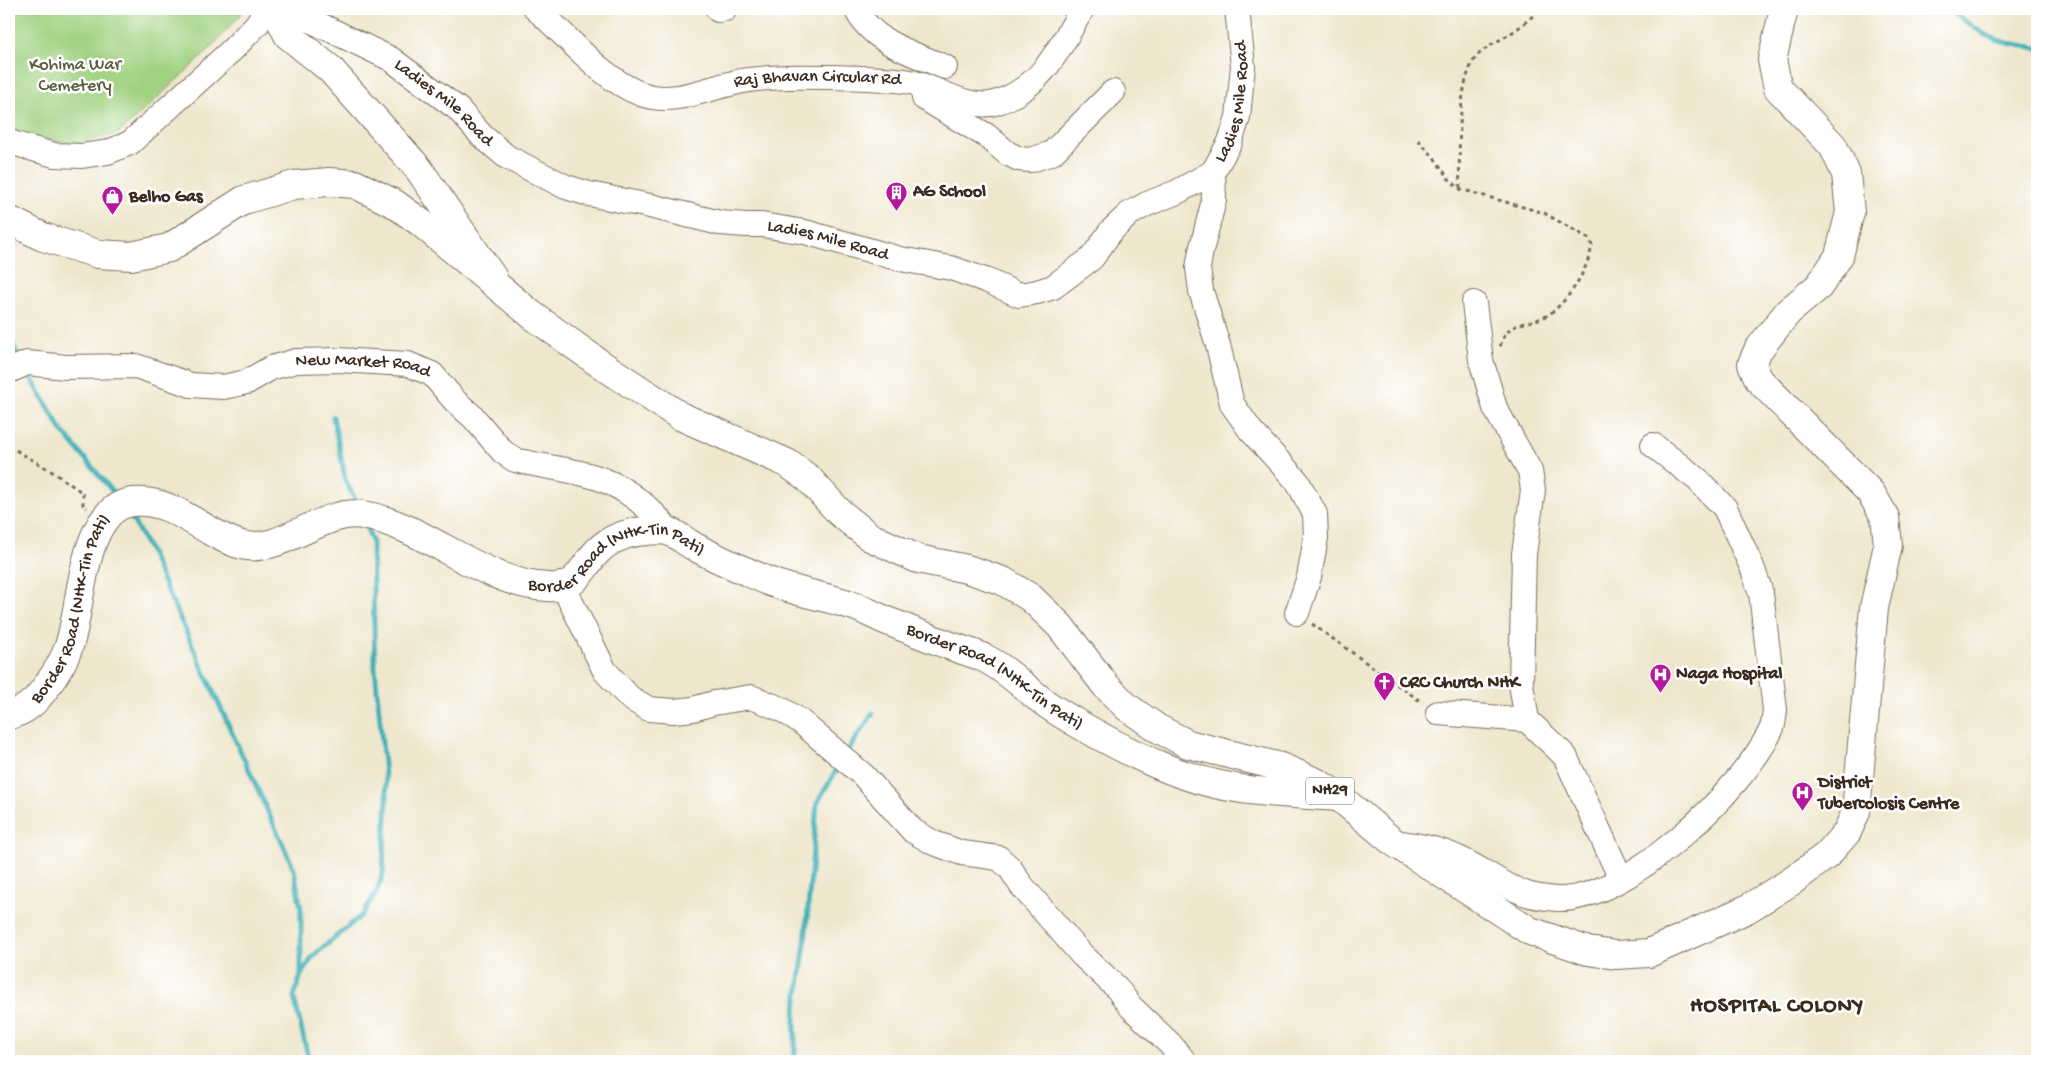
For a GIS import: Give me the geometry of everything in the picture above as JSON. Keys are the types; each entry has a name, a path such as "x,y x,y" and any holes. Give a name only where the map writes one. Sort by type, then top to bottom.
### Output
{"main road":[{"path":"276,9 288,35 330,68 418,168 501,289"},
{"name":"NH29","path":"9,220 44,238 98,254 130,256 169,248 244,200 294,185 329,182 355,184 396,204 532,315 599,363 680,416 787,463 808,478 839,512 870,537 918,559 967,569 1002,582 1031,598 1060,626 1106,686 1127,707 1156,728 1188,744 1281,767 1318,784 1339,796 1392,841 1530,931 1588,951 1616,955 1649,953 1747,909 1792,881 1827,855 1847,832 1856,812 1874,608 1888,545 1886,517 1870,493 1759,380 1752,364 1758,350 1788,312 1819,286 1839,256 1850,212 1846,174 1834,146 1796,109 1778,88 1772,60 1784,9"},
{"name":"Border Road (NHK-Tin Pati)","path":"9,715 21,712 37,698 66,656 74,627 82,580 96,534 104,518 124,504 134,502 171,508 218,535 248,547 271,543 342,516 352,514 364,515 387,521 516,583 548,588 563,586 575,581 593,556 608,542 624,534 647,530 669,531 731,565 791,590 856,606 881,619 984,657 1044,702 1083,726 1150,760 1199,781 1236,789 1339,796"}],"street":[{"path":"9,142 54,155 82,156 108,152 130,143 232,50 257,24 268,9"},
{"name":"Ladies Mile Road","path":"287,9 391,59 458,109 482,136 507,157 566,187 589,194 720,223 746,226 762,225 812,234 900,259 951,268 988,281 1019,295 1037,292 1053,286 1092,258 1111,231 1129,214 1213,172 1230,142 1238,117 1242,66 1237,9"},
{"name":"Raj Bhavan Circular Rd","path":"536,9 621,84 643,94 675,98 748,80 811,77 894,79 918,84 971,102 993,104 1016,94 1037,79 1054,58 1082,9"},
{"path":"856,9 872,32 896,47 945,67"},
{"path":"894,79 987,136 1007,153 1019,159 1031,160 1052,153 1113,92"},
{"path":"1213,172 1214,200 1200,251 1198,268 1201,291 1218,345 1232,404 1250,432 1297,481 1315,514 1316,538 1309,577 1297,613"},
{"path":"1474,304 1481,360 1495,408 1530,471 1532,480 1532,505 1524,554 1521,684 1527,720 1565,756 1621,879"},
{"name":"New Market Road","path":"9,371 26,363 82,367 136,366 191,385 223,387 247,382 271,368 296,361 338,360 408,364 432,374 455,402 473,417 503,452 515,460 606,481 641,501 653,511 669,531"},
{"path":"1392,841 1428,847 1457,857 1527,894 1558,899 1582,896 1636,871 1664,850 1720,800 1743,773 1773,727 1775,710 1760,593 1752,567 1725,508 1698,479 1653,445"},
{"path":"563,586 605,671 630,698 649,709 674,711 693,709 714,702 751,697 781,709 800,721 863,775 913,831 934,843 962,853 999,858 1010,868 1021,885 1082,956 1116,987 1131,1007 1170,1044 1184,1061"},
{"path":"1438,713 1527,720"}],"path":[{"path":"1460,189 1459,147 1464,92 1468,72 1477,56 1517,29 1540,9"},
{"path":"1418,140 1433,156 1448,178 1460,189 1544,213 1588,238 1592,245 1590,257 1566,298 1551,312 1538,320 1512,326 1505,334 1500,345 1500,354"},
{"path":"9,446 82,492 83,506 104,518"},
{"path":"1297,613 1438,713"}],"green space":[{"name":"Kohima War Cemetery","path":"9,9 241,9 242,13 206,53 119,133 77,144 28,137 9,128"}],"waterway":[{"path":"1947,9 1987,36 2008,43 2037,48"},
{"path":"9,335 20,360"},
{"path":"27,371 62,431 118,498"},
{"path":"333,417 346,482 359,507"},
{"path":"129,513 148,548 294,869 301,909 301,975"},
{"path":"309,1061 294,997 301,975 313,956 362,915 377,891 383,873 387,796 375,668 372,541 366,526"},
{"path":"847,752 873,713"},
{"path":"795,1061 795,1015 805,943 817,803 840,764"}],"place":[{"name":"AG School","path":"897,211"},
{"name":"Belho Gas","path":"113,216"},
{"name":"Naga Hospital","path":"1660,693"},
{"name":"CRC Church NHK","path":"1384,702"},
{"name":"District Tubercolosis Centre","path":"1802,812"}],"district":[{"name":"HOSPITAL COLONY","path":"1777,1007"}]}
